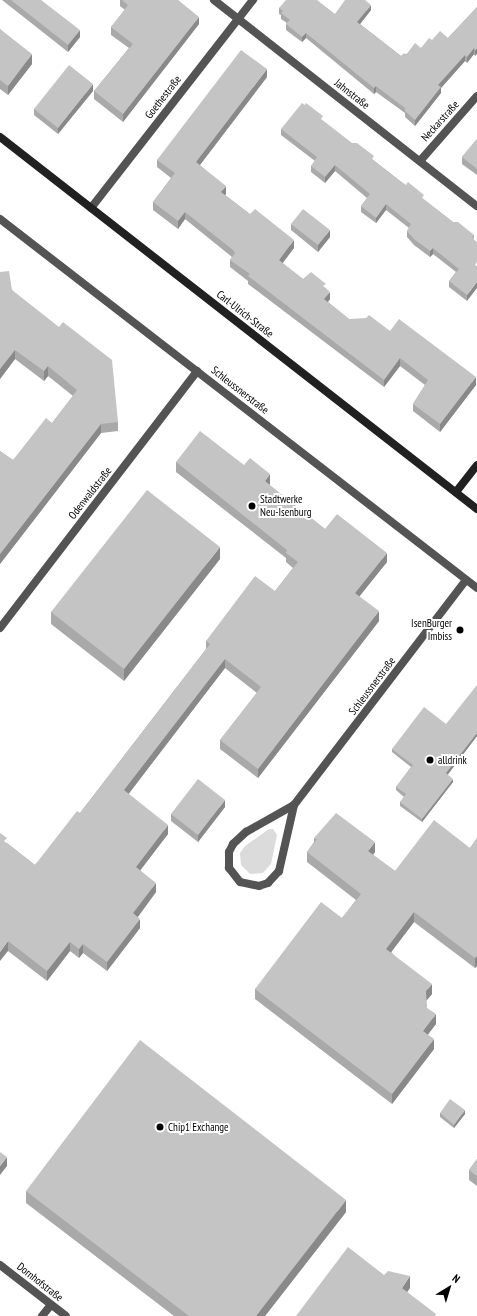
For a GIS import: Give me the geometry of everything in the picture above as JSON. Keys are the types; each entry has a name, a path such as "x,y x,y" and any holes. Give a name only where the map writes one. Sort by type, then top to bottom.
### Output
{"main road":[{"name":"Carl-Ulrich-Straße","path":"0,137 477,509"},
{"path":"456,492 477,465"}],"street":[{"name":"Jahnstraße","path":"214,0 477,206"},
{"name":"Goethestraße","path":"91,208 253,0"},
{"name":"Neckarstraße","path":"420,161 477,96"},
{"name":"Schleussnerstraße","path":"0,219 477,588"},
{"name":"Odenwaldstraße","path":"0,628 197,371"},
{"name":"Schleussnerstraße","path":"294,805 280,871 268,883 259,886 240,882 234,877 228,864 229,852 233,844 246,832 294,805 466,580"},
{"name":"Dornhofstraße","path":"0,1265 66,1316"},
{"path":"42,1316 51,1304"}],"shaded area":[{"path":"269,829 273,829 277,835 271,864 263,873 250,874 241,865 240,853 245,846"}],"building":[{"path":"11,0 41,0 80,30 68,45"},
{"path":"122,0 178,0 199,17 123,114 94,91 133,44 111,27 128,5"},
{"path":"286,0 317,0 335,14 345,0 365,0 371,5 357,22 401,56 404,53 406,55 415,43 421,48 429,38 432,40 440,31 448,38 477,7 477,48 475,50 474,48 467,57 465,55 438,85 441,87 415,120 405,111 405,108 376,86 374,88 306,33 302,37 286,24 290,20 281,13 283,11 279,8"},
{"path":"0,29 32,54 8,86 0,80"},
{"path":"241,50 267,69 196,162 226,186 221,192 250,214 255,209 294,240 279,260 303,279 311,272 326,284 323,286 330,292 324,299 349,319 366,318 369,315 390,331 399,319 476,377 440,424 413,404 428,380 400,358 384,380 248,276 250,274 230,260 235,253 233,250 185,212 178,221 153,202 175,173 157,160"},
{"path":"69,65 93,84 58,128 34,109"},
{"path":"302,103 305,105 306,103 323,116 321,119 352,143 357,143 374,156 372,159 402,183 406,185 408,182 424,195 422,198 453,222 458,222 474,235 472,238 477,242 477,262 475,265 477,266 477,282 467,295 449,281 459,269 433,248 430,251 414,239 407,231 411,224 386,204 376,218 361,206 370,194 335,165 325,177 311,166 317,157 281,129"},
{"path":"477,139 477,169 462,157"},
{"path":"303,209 330,230 318,245 291,224"},
{"path":"9,271 12,290 59,327 63,322 112,360 118,422 101,424 0,554 0,451 13,460 46,418 52,423 77,390 48,366 44,371 15,350 0,369 0,272"},
{"path":"200,431 244,465 250,458 270,474 265,481 325,529 337,514 387,553 355,593 379,611 258,769 220,740 261,687 225,659 124,790 168,825 136,867 156,883 133,913 140,919 107,962 83,944 79,949 70,942 47,971 8,941 0,952 0,833 7,838 4,841 35,865 77,811 80,813 210,644 206,641 255,576 275,591 298,562 286,553 287,550 176,462"},
{"path":"147,490 220,547 124,669 51,612"},
{"name":"alldrink","path":"477,685 477,733 446,773 453,779 422,819 400,802 406,794 396,787 413,765 392,749 424,707 446,724"},
{"path":"198,779 225,800 198,835 171,814"},
{"path":"336,813 375,842 368,851 395,871 434,820 470,848 477,838 477,956 475,958 414,912 386,949 432,984 426,991 427,1008 436,1014 423,1031 434,1039 392,1094 255,989 321,902 342,918 361,894 307,852 317,839 314,838"},
{"name":"Chip1 Exchange","path":"140,1040 346,1200 256,1316 189,1316 26,1191"},
{"path":"450,1099 465,1110 454,1125 440,1113"},
{"path":"0,1152 7,1157 0,1166"},
{"path":"477,1159 477,1176 469,1170"},
{"path":"348,1247 384,1275 388,1271 410,1276 402,1288 436,1314 435,1316 296,1316"}],"place":[{"name":"Stadtwerke Neu-Isenburg","path":"252,506"},
{"name":"IsenBurger Imbiss","path":"460,630"},
{"name":"alldrink","path":"430,760"},
{"name":"Chip1 Exchange","path":"160,1127"}]}
